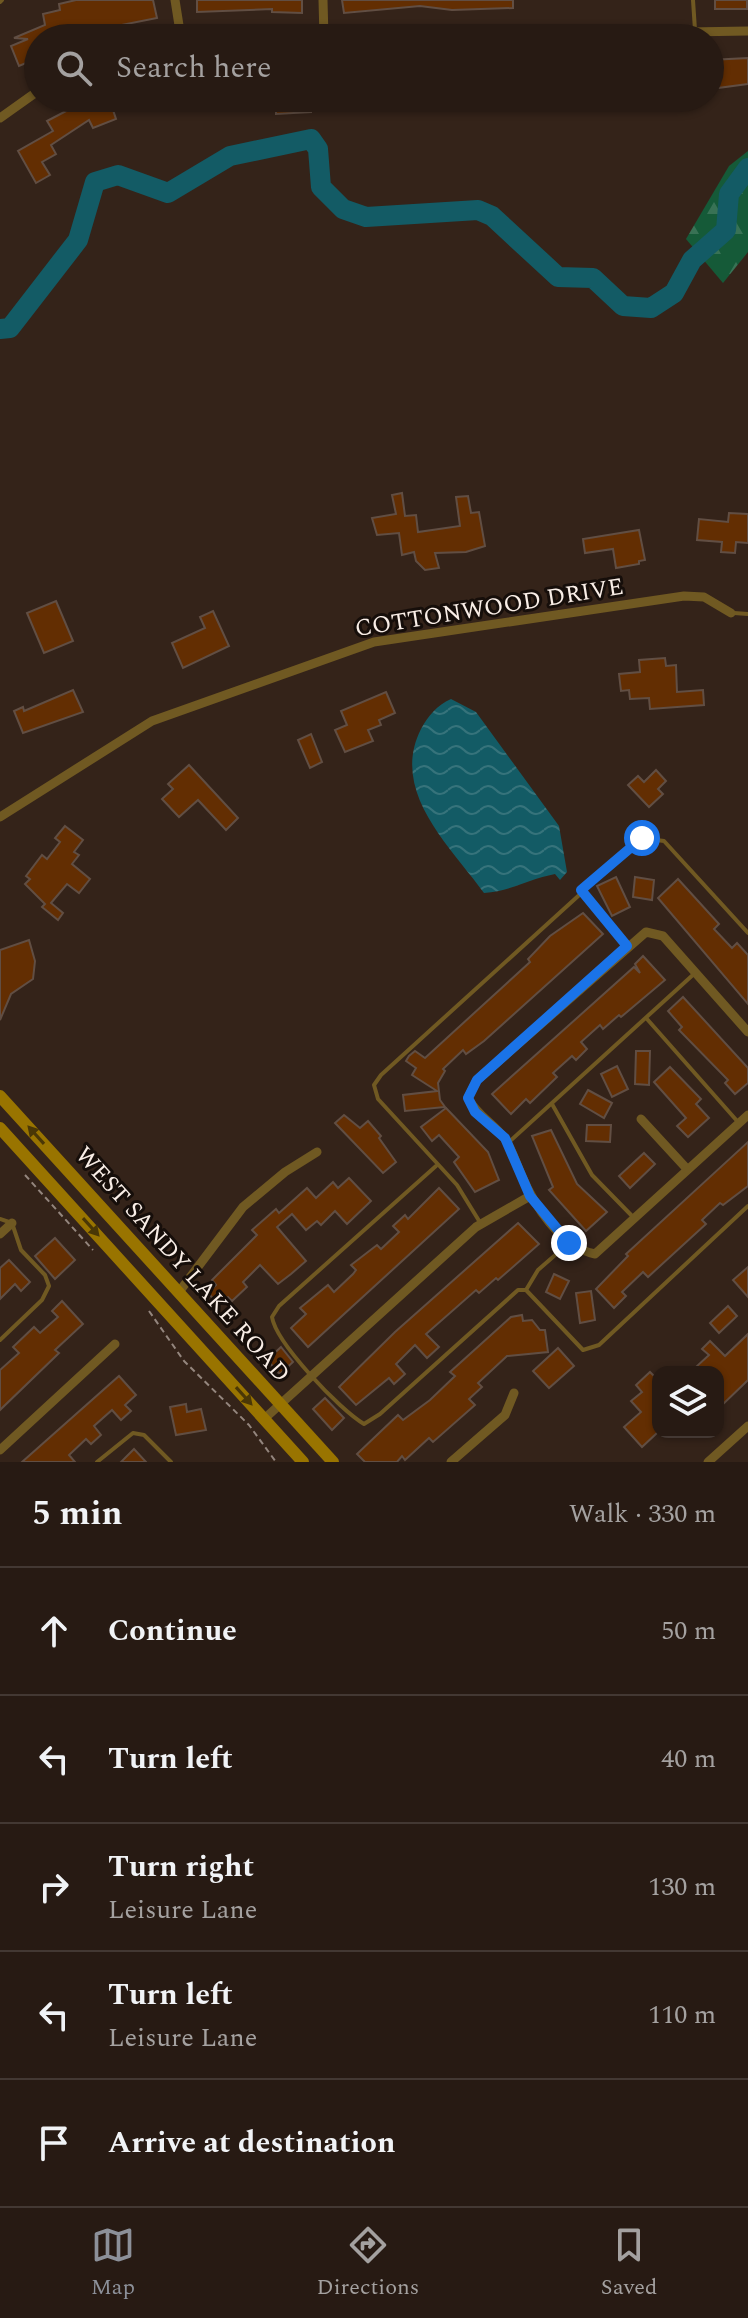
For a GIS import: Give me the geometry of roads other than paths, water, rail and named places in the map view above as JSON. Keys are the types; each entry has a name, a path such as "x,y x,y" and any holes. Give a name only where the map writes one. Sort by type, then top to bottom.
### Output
{"main road":[{"name":"WEST SANDY LAKE ROAD","path":"0,1096 333,1462"},
{"name":"WEST SANDY LAKE ROAD","path":"0,1128 303,1462"}],"street":[{"path":"175,0 179,24"},
{"path":"323,0 326,24"},
{"path":"724,32 748,31"},
{"path":"0,118 24,101"},
{"name":"COTTONWOOD DRIVE","path":"0,817 77,770 119,739 152,721 374,642 684,596 704,597 731,613"},
{"path":"748,1032 663,936 646,932 477,1080 468,1098 475,1112 507,1143 530,1196 569,1243 578,1251 595,1254 748,1115"},
{"path":"641,1119 687,1169"},
{"path":"179,1292 243,1207 285,1172 317,1152"},
{"path":"264,1419 481,1224 530,1196"},
{"path":"0,1234 12,1223"},
{"path":"0,1450 115,1344"},
{"path":"451,1462 505,1415 514,1393"},
{"path":"708,1462 748,1426"}],"lane":[{"path":"693,0 694,24"},
{"path":"731,613 748,614"},
{"path":"481,1224 457,1185 436,1166 378,1099 374,1085 425,1033 642,838 654,837 664,841 748,933"},
{"path":"581,890 627,946"},
{"path":"507,1143 695,973"},
{"path":"647,1019 739,1122"},
{"path":"552,1104 592,1175 634,1218"},
{"path":"436,1166 290,1296 272,1317 274,1328 314,1376 356,1419 371,1423 518,1290 526,1290 563,1333 583,1350 591,1349 748,1206"},
{"path":"0,1219 12,1223 21,1250 45,1275 49,1286 42,1300 0,1340"},
{"path":"526,1290 538,1270 569,1243"},
{"path":"97,1462 133,1433 144,1435 171,1462"}],"water":[{"path":"451,699 476,712 559,826 567,872 560,880 555,874 484,893 428,818 418,797 413,775 413,752 427,720 437,708"}],"waterway":[{"path":"0,329 10,328 78,240 95,182 118,175 168,193 230,156 311,139 318,149 321,187 343,209 366,217 478,210 492,216 558,277 593,278 623,306 651,308 674,293 692,260 726,230 729,194 748,168"}]}
